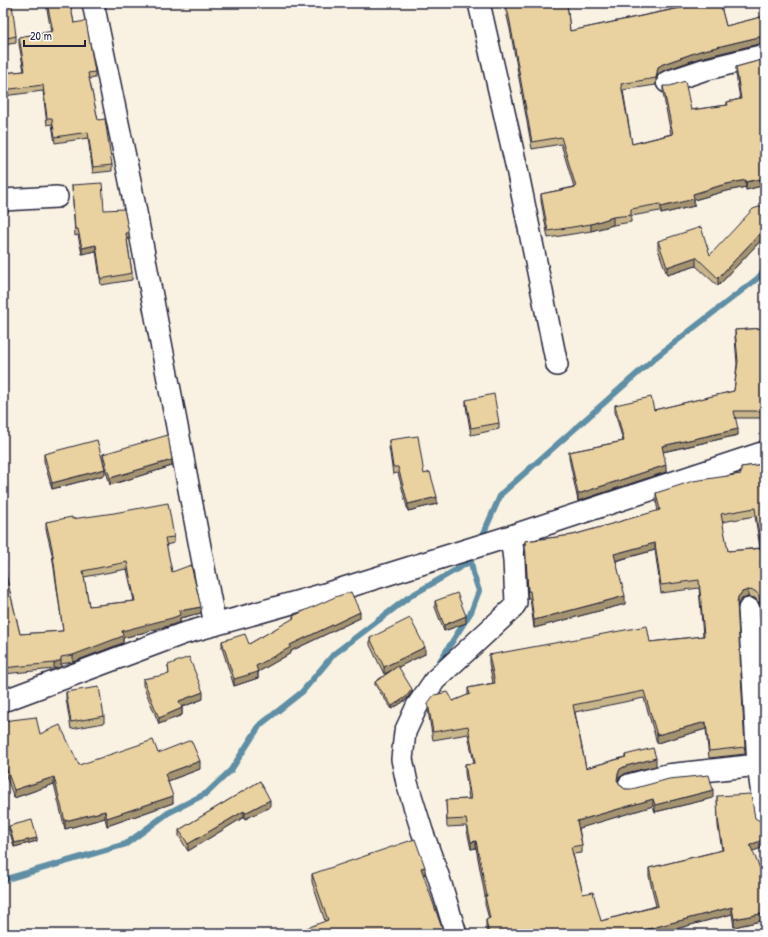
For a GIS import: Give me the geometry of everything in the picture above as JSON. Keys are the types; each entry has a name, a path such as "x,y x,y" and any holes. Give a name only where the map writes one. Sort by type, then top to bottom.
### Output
{"street":[{"path":"93,3 130,181 215,625"},
{"path":"479,3 517,168 556,365"},
{"path":"667,82 703,70 765,55"},
{"path":"3,200 57,197"},
{"path":"3,701 182,634 328,593 511,536 765,452"},
{"path":"456,934 407,783 402,759 405,732 416,706 434,680 512,609 516,603 514,560 511,536"},
{"path":"749,608 758,765 765,818"},
{"path":"629,785 667,775 758,765"}],"building":[{"path":"3,3 10,3 10,5 12,4 16,36 3,39"},
{"path":"47,3 70,3 74,23 86,21 95,72 88,73 98,120 105,119 112,165 93,167 88,132 55,137 52,118 47,118 43,85 3,90 3,73 25,71 19,37 53,31"},
{"path":"506,3 567,3 570,31 690,6 689,3 720,3 726,26 765,16 765,36 700,51 658,67 656,78 621,84 632,144 673,134 663,86 670,86 685,81 691,110 728,105 727,102 741,99 736,67 765,59 765,178 722,185 693,194 694,199 661,207 660,204 631,209 631,215 613,217 591,224 548,231 541,194 576,187 561,137 532,142"},
{"path":"102,183 104,210 124,209 129,233 126,233 132,273 101,279 96,245 82,248 78,229 75,229 72,185"},
{"path":"765,205 765,228 718,278 696,257 667,267 658,241 701,227 710,255 753,209"},
{"path":"765,328 765,411 734,411 738,429 662,446 666,465 578,494 569,452 624,441 615,405 651,397 654,410 734,391 738,361 735,330"},
{"path":"494,394 499,423 471,428 466,400"},
{"path":"168,435 172,460 110,478 103,454"},
{"path":"418,436 424,474 430,472 437,497 408,504 398,467 393,467 389,440"},
{"path":"97,440 105,469 52,483 44,454"},
{"path":"765,464 765,546 761,546 755,508 721,514 728,551 765,548 765,664 759,595 755,591 748,590 742,592 738,597 737,602 745,747 709,751 706,722 657,735 644,691 573,705 586,768 626,757 625,755 653,748 656,758 620,769 617,780 621,786 625,789 632,789 669,779 709,775 713,790 655,805 653,799 577,821 582,845 571,847 583,894 593,892 601,921 658,906 649,868 723,850 718,819 717,796 751,794 755,818 765,822 765,839 750,845 765,880 765,913 734,919 732,907 629,934 489,934 486,920 490,918 485,896 487,896 476,841 471,842 466,819 447,820 446,800 471,799 465,764 475,763 468,726 433,732 428,703 434,695 448,692 453,701 470,694 468,688 495,683 489,655 647,626 650,642 704,636 699,580 661,585 655,543 614,554 625,596 534,620 530,591 528,591 525,541 573,535 660,510 656,493 693,481 741,474 741,467"},
{"path":"168,503 174,537 165,538 172,572 191,565 201,607 179,611 180,615 172,618 122,631 123,636 73,655 61,657 61,660 54,663 3,668 3,563 20,634 63,631 52,548 46,522 72,517 72,519","holes":["127,562 135,601 89,606 83,571"]},
{"path":"351,592 360,612 290,645 291,647 256,666 258,672 234,679 222,641 245,634 249,644 294,618 293,616 335,597"},
{"path":"457,593 466,616 444,625 435,601"},
{"path":"410,618 425,647 384,667 370,638"},
{"path":"189,657 203,692 179,701 182,708 159,718 143,679 169,674 168,665"},
{"path":"398,666 412,689 406,697 392,706 375,682"},
{"path":"99,687 104,716 71,722 66,692"},
{"path":"36,717 40,734 60,725 79,765 153,740 158,753 191,740 200,761 165,774 173,796 107,818 105,811 65,821 54,777 14,790 3,759 3,721"},
{"path":"260,781 270,800 245,813 244,811 188,844 179,830"},
{"path":"32,820 37,838 14,843 9,826"},
{"path":"415,839 425,867 421,868 444,934 291,934 328,920 312,874"}],"waterway":[{"path":"480,541 501,494 656,357 758,278 765,270"},
{"path":"3,880 126,844 168,813 207,793 231,770 260,725 302,692 334,654 409,597 471,561 474,553"},
{"path":"436,667 471,612 479,591 471,561"}]}
